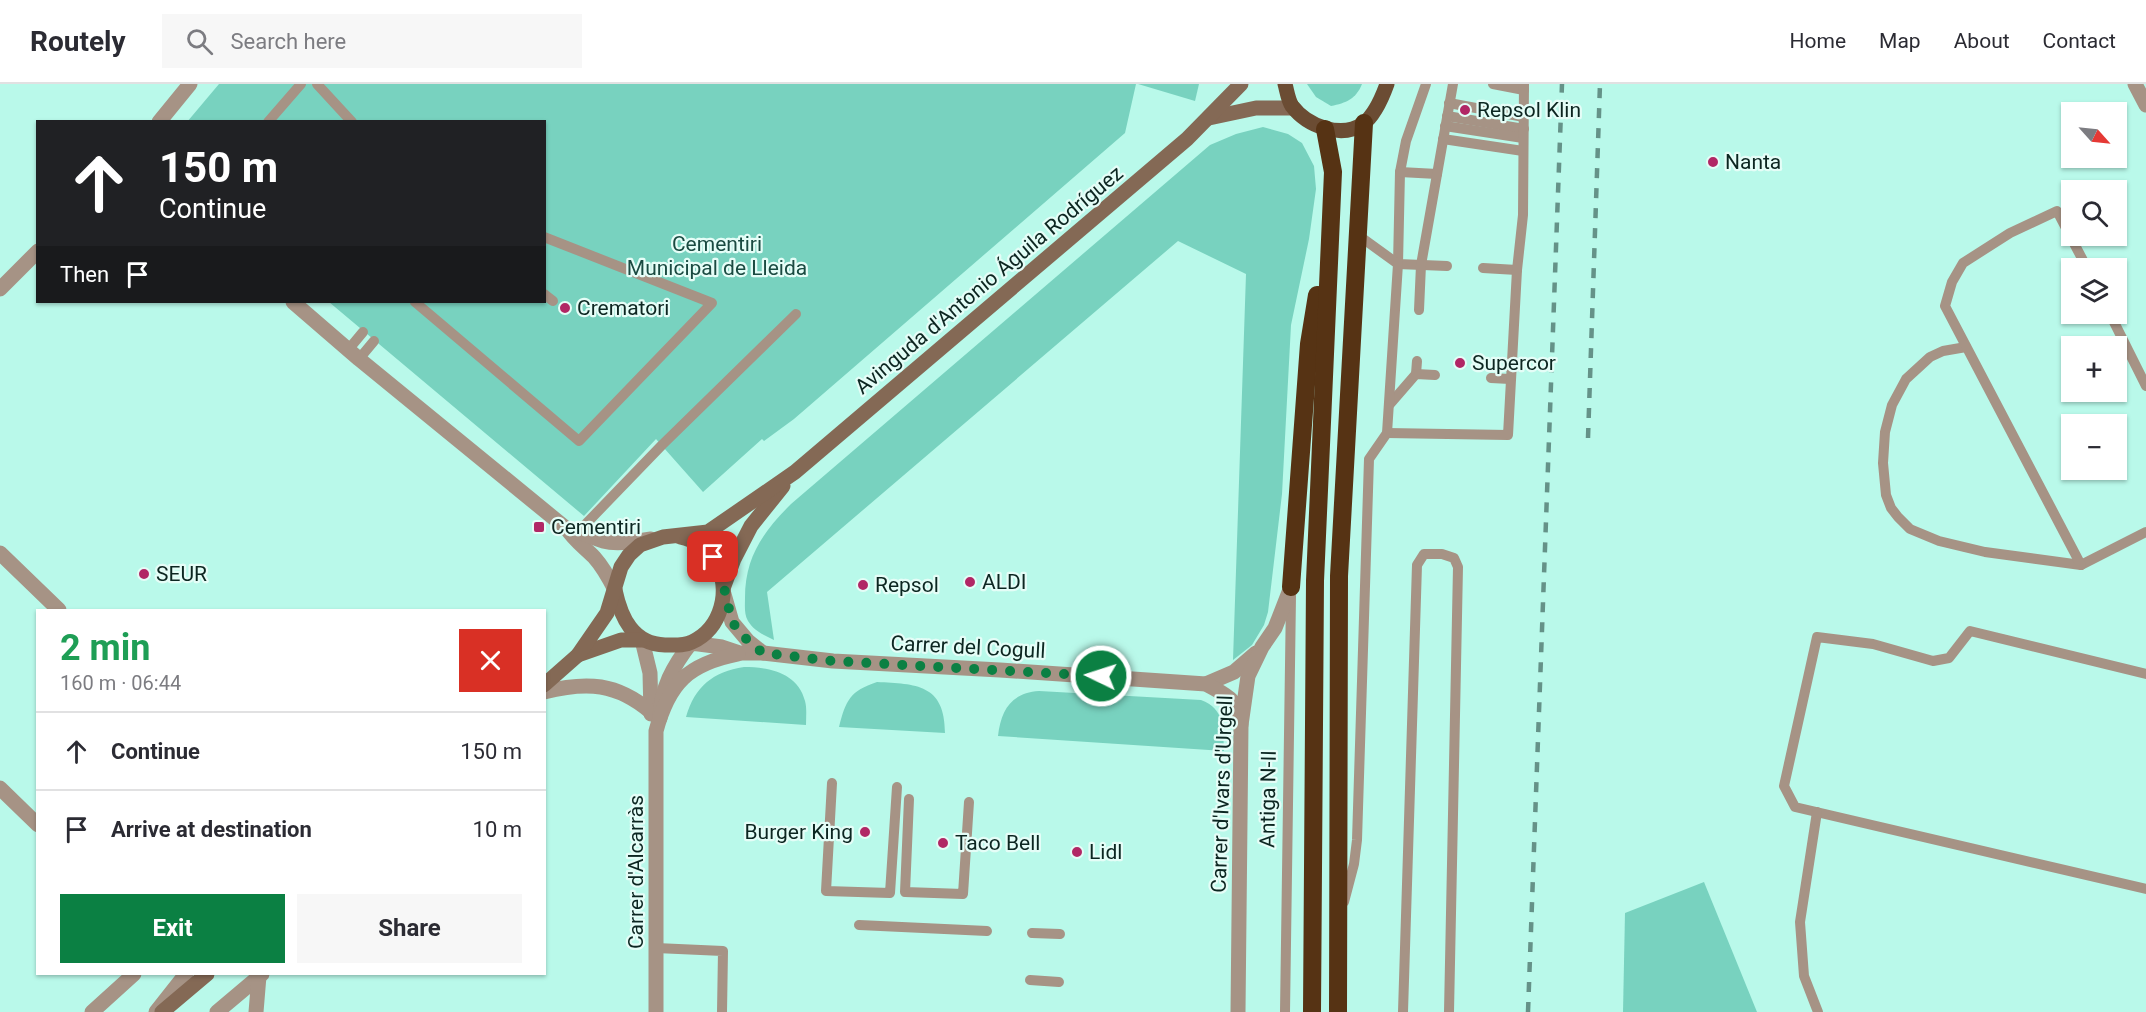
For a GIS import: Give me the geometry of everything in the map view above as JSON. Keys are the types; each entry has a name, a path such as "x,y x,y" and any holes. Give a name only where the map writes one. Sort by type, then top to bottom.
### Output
{"highway":[{"path":"1338,1012 1339,576 1364,123"},
{"path":"1312,1012 1315,581 1333,172 1325,129"},
{"path":"1291,587 1309,344 1330,217"}],"main road":[{"path":"1285,84 1293,108 1325,129 1343,131 1364,123 1382,97 1387,84"}],"street":[{"path":"161,120 190,84"},
{"name":"Avinguda d'Antonio Águila Rodríguez","path":"673,536 708,532 795,472 1131,188 1209,118 1241,84"},
{"path":"2135,84 2146,105"},
{"name":"Avinguda d'Antonio Águila Rodríguez","path":"1209,118 1256,108 1293,108"},
{"path":"0,289 36,253"},
{"path":"294,303 353,355 573,530 604,541 618,543 673,536 688,539 702,546 717,564 732,622 748,641 763,653"},
{"name":"Avinguda d'Antonio Águila Rodríguez","path":"691,642 703,636 721,610 724,590 734,559 751,526 795,472"},
{"path":"573,530 574,539 606,573 615,590 619,608 634,634 655,645 680,645 691,642"},
{"path":"546,683 578,655 608,613 621,567 629,555 640,545 653,539"},
{"path":"0,553 58,609"},
{"name":"Carrer d'Ivars d'Urgell","path":"1238,1012 1241,725 1245,691 1248,676 1262,647 1275,628 1291,587"},
{"path":"578,655 621,640 642,640"},
{"name":"Carrer d'Alcarràs","path":"642,640 650,673 656,721 656,1012"},
{"name":"Carrer del Cogull","path":"691,642 722,647 740,653 763,653 816,659 974,663 1206,684"},
{"name":"Carrer d'Alcarràs","path":"656,721 666,682 676,662 691,642"},
{"path":"1206,684 1220,680 1234,672 1262,647"},
{"name":"Carrer d'Alcarràs","path":"656,721 678,683 693,669 719,658 740,653"},
{"path":"1206,684 1234,701 1239,708 1241,725"},
{"path":"546,691 570,685 592,685 613,689 630,696 656,721"},
{"path":"0,788 36,823"},
{"path":"92,1012 133,975"},
{"path":"156,1012 185,975"},
{"path":"162,1012 206,975"},
{"path":"217,1012 260,975"},
{"path":"256,1012 260,975"}],"lane":[{"path":"270,120 301,84"},
{"path":"316,84 350,120"},
{"path":"1338,923 1354,864 1357,840 1369,459 1387,433 1398,264 1400,172 1406,141 1426,84"},
{"path":"1419,310 1421,265 1453,84"},
{"path":"1387,433 1508,435 1517,270 1523,215 1524,87 1493,84"},
{"path":"1449,103 1524,117"},
{"path":"1446,121 1524,134"},
{"path":"1443,139 1523,151"},
{"path":"1400,172 1437,174"},
{"path":"2080,566 1946,306 1952,282 1963,263 2010,232 2057,211 2083,258"},
{"path":"1358,235 1398,264 1447,266"},
{"path":"416,303 579,441 712,303 546,238"},
{"path":"1483,268 1517,270"},
{"path":"573,530 796,314"},
{"path":"2115,324 2146,386"},
{"path":"353,355 363,332"},
{"path":"353,355 374,341"},
{"path":"1966,347 1943,351 1930,357 1906,379 1892,405 1885,432 1883,463 1886,495 1891,508 1910,529 1939,541 1985,552 2080,566 2146,532"},
{"path":"1390,404 1416,374 1417,361"},
{"path":"1416,374 1435,375"},
{"path":"1491,378 1510,379"},
{"path":"1403,1012 1417,565 1424,554 1442,554 1454,558 1458,567 1449,1012"},
{"name":"Antiga N-II","path":"1284,1012 1291,587"},
{"path":"2146,674 1970,632 1949,658 1934,661 1873,644 1817,637 1784,786 1795,807 2146,889"},
{"path":"832,783 826,891 890,893 897,787"},
{"path":"909,799 905,892 963,894 969,802"},
{"path":"1817,812 1800,922 1804,976 1818,1012"},
{"path":"859,924 987,931"},
{"path":"1032,933 1060,934"},
{"path":"656,948 723,951 722,1012"},
{"path":"1030,980 1059,982"}],"green space":[{"name":"Cementiri Municipal de Lleida","path":"219,84 1136,84 1125,133 794,419 764,441 762,439 703,492 656,439 584,516 330,303 546,303 546,120 189,120"},
{"path":"1138,84 1199,84 1195,101"},
{"path":"1307,84 1362,84 1350,100 1331,106 1316,97"},
{"path":"1263,127 1288,134 1302,143 1314,166 1316,189 1309,239 1291,325 1282,494 1268,612 1264,625 1252,645 1233,660 1246,274 1178,241 767,592 774,640 750,624 745,610 746,583 752,558 764,535 791,504 1210,145 1236,134"},
{"path":"744,667 773,670 796,684 805,701 806,725 686,717 694,697 707,682 723,673"},
{"path":"877,682 916,686 934,696 944,717 945,733 839,727 850,698 861,689"},
{"path":"1039,691 1201,700 1219,714 1223,727 1224,751 998,736 1002,718 1009,704 1021,695"},
{"path":"1704,882 1757,1012 1623,1012 1625,913"}],"railway":[{"path":"1528,1012 1562,84"},
{"path":"1588,438 1600,84"}],"place":[{"name":"Repsol Klin","path":"1465,110"},
{"name":"Nanta","path":"1713,162"},
{"name":"Crematori","path":"565,308"},
{"name":"Supercor","path":"1460,363"},
{"name":"Cementiri","path":"539,527"},
{"name":"SEUR","path":"144,574"},
{"name":"ALDI","path":"970,582"},
{"name":"Repsol","path":"863,585"},
{"name":"Burger King","path":"865,832"},
{"name":"Taco Bell","path":"943,843"},
{"name":"Lidl","path":"1077,852"}],"route":[{"path":"713,557 720,570 732,622 748,641 763,653 833,661 1101,676"}]}
